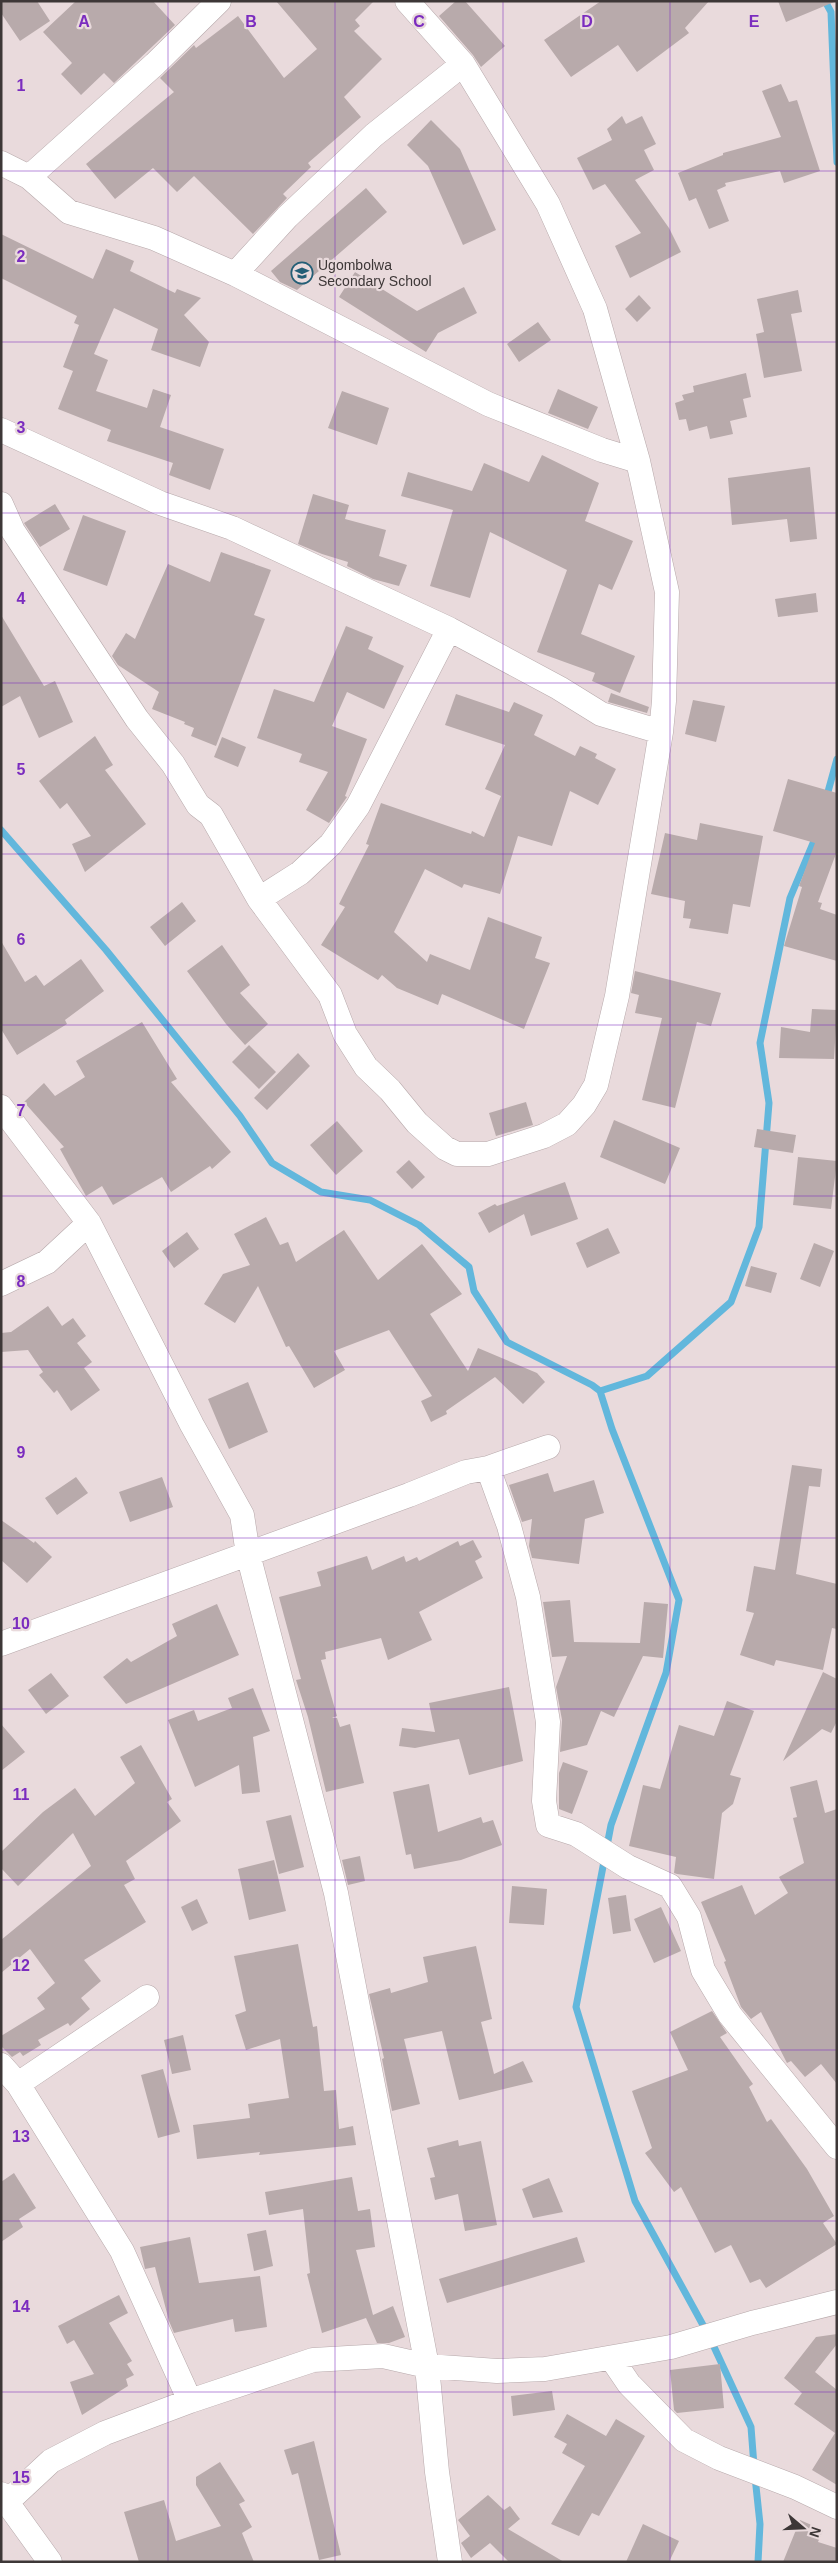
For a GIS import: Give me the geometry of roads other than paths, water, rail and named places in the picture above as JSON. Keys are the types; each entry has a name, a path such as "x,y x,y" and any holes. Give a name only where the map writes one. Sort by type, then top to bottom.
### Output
{"street":[{"path":"29,177 154,64 218,1"},
{"path":"1,504 13,531 137,719 173,764 198,805 211,815 259,899 330,995 345,1034 366,1066 390,1090 417,1123 445,1148 457,1154 488,1154 544,1136 567,1124 584,1105 596,1085 617,996 661,732 664,701 667,592 638,461 595,309 548,204 463,64 407,1"},
{"path":"235,274 287,217 374,135 463,64"},
{"path":"1,163 29,177 69,212 154,238 235,274 488,404 602,450 638,461"},
{"path":"1,430 160,503 232,528 449,630 559,688 601,714 661,732"},
{"path":"259,899 300,873 331,844 358,806 449,630"},
{"path":"1,1107 89,1223 192,1424 242,1516 248,1554 336,1893 427,2366 437,2472 450,2562"},
{"path":"1,1284 47,1262 89,1223"},
{"path":"1,1644 466,1472 488,1468 548,1447"},
{"path":"488,1468 509,1526 528,1597 548,1722 544,1801 548,1825 576,1834 628,1867 670,1886 689,1917 703,1970 730,2015 837,2147"},
{"path":"18,2084 146,1997"},
{"path":"1,2065 18,2084 122,2251 190,2402"},
{"path":"50,2562 4,2498 51,2461 105,2434 190,2402 313,2360 383,2356 427,2366 497,2371 545,2369 612,2359 672,2347 761,2320 837,2302"},
{"path":"612,2359 629,2384 665,2424 684,2440 720,2458 795,2487 837,2507"}],"waterway":[{"path":"825,1 831,12 837,162"},
{"path":"826,799 837,759"},
{"path":"1,830 106,950 240,1116 272,1163 321,1192 370,1200 419,1225 469,1267 474,1291 507,1342 592,1385 600,1391 612,1429 679,1600 666,1673 611,1825 576,2007 635,2201 709,2336 751,2427 754,2466"},
{"path":"600,1391 647,1376 731,1302 759,1227 769,1103 760,1043 790,898 816,836"},
{"path":"755,2477 760,2524 758,2562"}],"place":[{"name":"Ugombolwa Secondary School","path":"302,273"}]}
